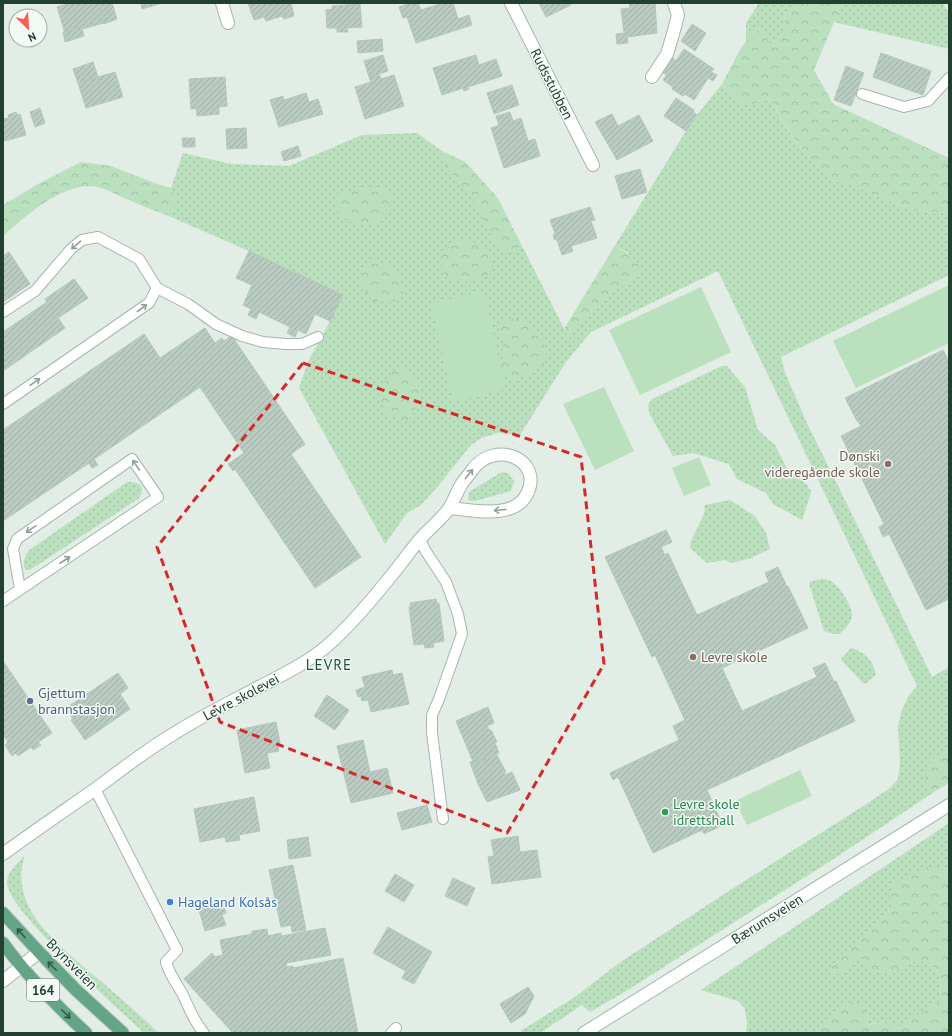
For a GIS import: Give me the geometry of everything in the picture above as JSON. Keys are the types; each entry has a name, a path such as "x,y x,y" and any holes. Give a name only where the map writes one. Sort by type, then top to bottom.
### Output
{"main road":[{"name":"Brynsveien","path":"3,913 76,990 123,1033"},
{"name":"164","path":"3,943 64,1013 86,1033"}],"street":[{"path":"222,3 228,23"},
{"name":"Rudsstubben","path":"511,3 592,165"},
{"path":"652,77 667,54 673,34 678,15 674,3"},
{"name":"Levre skolevei","path":"3,854 95,789 139,755 174,733 285,674 324,648 348,627 391,577 420,539 450,508 461,485 478,462 491,456 507,454 517,458 526,467 530,477 529,488 526,496 518,504 505,511 481,511 450,508"},
{"name":"Bærumsveien","path":"584,1033 949,805"},
{"path":"3,981 39,952"}],"lane":[{"path":"862,94 904,107 928,101 949,78"},
{"path":"3,312 35,291 71,249 82,240 98,237 140,259 157,288 188,304 216,324 249,338 263,342 302,344 318,337"},
{"path":"3,404 149,302 157,288"},
{"path":"3,601 158,497 132,459 17,539 13,549 20,589"},
{"path":"420,539 425,550 446,582 458,614 462,634 445,685 432,715 432,733 443,819"},
{"path":"95,789 177,950 166,962 168,970 197,1025 204,1033"}],"highlighted area":[{"path":"303,363 581,457 604,664 507,833 220,722 157,547"}],"green space":[{"path":"759,3 802,3 784,14 785,24 783,32 770,44 760,28 756,30 746,41 746,23"},
{"path":"802,3 840,3 834,22 814,70 833,104 949,158 949,213 921,212 905,208 865,191 855,183 833,181 813,163 797,143 769,98 750,105 740,103 722,84 738,53 748,38 760,28 770,44 781,35 783,31 785,24 784,14"},
{"path":"840,3 942,3 949,13 949,49 834,22"},
{"path":"722,84 740,103 750,105 769,98 797,143 813,163 833,181 855,183 865,191 905,208 921,212 949,213 949,275 781,357 785,373 807,423 932,677 949,667 949,754 945,752 927,786 934,792 829,862 623,993 590,1012 582,1005 540,1033 521,1033 522,1030 575,997 619,963 890,788 898,779 900,764 898,726 901,712 908,697 917,686 718,271 591,332 566,362 520,435 498,433 481,438 470,446 421,505 407,513 385,544 299,388 308,362 343,295 249,251 164,214 173,209 176,201 171,188 183,153 231,164 289,166 362,135 417,133 442,151 465,162 497,197 569,338 589,312 605,297 635,277 639,264 626,251 614,247 686,131"},
{"path":"442,151 465,162 497,197 519,241 515,251 506,252 500,248 491,235 471,196 441,160"},
{"path":"81,162 111,166 171,188 176,201 173,209 164,214 101,188 88,186 75,188 48,200 3,236 3,205 38,184"},
{"path":"382,187 392,195 390,206 375,224 360,224 347,220 338,213 333,202 337,192"},
{"path":"467,239 482,246 492,260 493,273 471,282 451,281 442,271 442,256 457,240"},
{"path":"614,247 628,254 639,264 639,272 635,277 605,297 589,312 569,339 564,329"},
{"path":"374,260 390,267 400,279 404,290 400,299 390,302 373,301 364,290 361,280 362,276 364,271"},
{"path":"949,285 949,343 856,388 833,341"},
{"path":"701,287 731,352 640,395 609,330"},
{"path":"484,291 506,389 453,402 431,303"},
{"path":"504,319 518,319 535,330 545,346 547,359 541,367 511,382 505,375 502,364 503,341 500,328"},
{"path":"722,366 727,366 745,387 758,430 775,445 786,467 807,485 811,491 802,520 773,504 766,493 737,479 729,464 693,453 673,456 649,413 648,405 652,399"},
{"path":"407,369 418,382 419,399 411,418 404,422 386,411 381,402 380,391 392,371"},
{"path":"604,387 634,451 595,470 563,404"},
{"path":"699,457 711,485 684,496 672,468"},
{"path":"504,472 509,474 514,481 511,491 475,501 470,501 468,499 469,492"},
{"path":"127,482 135,483 141,486 142,491 138,499 30,570 26,570 24,563 28,551"},
{"path":"730,500 755,516 766,533 770,549 751,558 732,563 725,560 707,563 691,549 690,543 704,514 705,505"},
{"path":"821,579 832,582 836,585 850,606 852,615 850,621 848,626 840,634 824,631 809,584 810,582"},
{"path":"851,648 866,656 873,665 876,675 865,684 841,659"},
{"path":"945,752 949,754 949,783 934,792 929,788 925,780 926,769 928,764 935,756"},
{"path":"800,770 812,796 747,825 735,801"},
{"path":"949,823 949,876 940,868 893,906 832,967 830,979 862,957 873,970 890,974 912,962 928,964 933,968 940,980 941,987 939,1002 916,1016 904,1026 891,1027 884,1021 867,1025 851,1003 831,1016 814,1033 746,1033 747,1023 745,1009 738,1001 701,990"},
{"path":"25,855 21,875 23,893 30,910 41,926 69,954 159,1033 144,1033 90,983 44,937 25,915 12,897 7,879"},
{"path":"928,867 940,868 949,876 949,1033 814,1033 831,1016 851,1003 865,1006 868,1025 885,1021 891,1027 904,1025 939,1002 941,987 937,973 928,964 921,962 909,963 890,974 873,970 862,958 830,979 832,967 893,906 889,895 894,883"}],"building":[{"path":"70,3 99,3 105,20 65,33 57,7"},
{"path":"99,3 112,3 117,19 104,24 103,21 105,20"},
{"path":"141,3 162,3 142,9"},
{"path":"248,3 291,3 294,16 284,19 282,16 266,21 264,17 254,20"},
{"path":"410,3 418,3 421,10 443,3 453,3 458,19 469,15 472,25 416,43 407,17 403,18 399,7"},
{"path":"539,3 570,3 571,5 546,17"},
{"path":"629,3 655,3 657,33 627,37 628,43 617,44 616,34 624,33 621,9 630,8"},
{"path":"360,4 362,27 347,28 348,32 337,32 337,28 327,28 326,10 332,9 332,6"},
{"path":"103,21 104,23 82,29 84,36 65,42 63,32"},
{"path":"692,24 706,33 695,51 681,41"},
{"path":"382,39 383,51 358,53 357,41"},
{"path":"684,49 714,69 711,72 717,75 713,81 708,78 694,100 685,94 683,96 672,89 673,87 663,80 667,75 663,73 673,58 676,61"},
{"path":"881,53 931,71 923,95 873,77"},
{"path":"383,55 388,71 369,77 364,61"},
{"path":"476,55 479,65 496,59 502,76 468,87 469,89 464,91 463,88 442,95 433,68"},
{"path":"93,62 98,77 78,83 73,69"},
{"path":"846,66 864,73 851,106 834,100"},
{"path":"115,72 123,97 86,108 78,83"},
{"path":"379,74 381,79 394,75 404,106 365,119 355,87 371,82 369,77"},
{"path":"225,77 227,106 219,107 219,114 197,116 196,108 191,109 189,79"},
{"path":"512,85 519,105 494,114 487,93"},
{"path":"306,93 309,102 318,99 323,114 279,127 270,100 283,96 284,100"},
{"path":"676,98 694,110 693,112 697,115 686,131 664,116"},
{"path":"40,108 45,123 35,127 30,112"},
{"path":"16,112 17,115 20,114 26,135 5,141 3,133 3,119 9,118 8,115"},
{"path":"510,112 513,121 521,118 528,141 535,139 540,156 504,168 491,128 499,125 496,116"},
{"path":"612,114 618,126 639,115 653,141 617,160 595,122"},
{"path":"246,128 247,148 227,149 226,129"},
{"path":"182,138 195,138 195,147 183,147"},
{"path":"298,146 301,156 284,161 281,152"},
{"path":"640,169 647,192 622,199 615,176"},
{"path":"590,207 595,220 591,221 597,238 571,246 573,251 562,255 557,240 554,239 553,235 555,233 550,220"},
{"path":"249,251 343,295 330,321 315,314 306,334 298,330 295,337 287,333 290,327 259,312 256,319 248,315 251,309 243,305 252,285 236,278"},
{"path":"9,252 30,284 3,302 3,256"},
{"path":"74,279 88,298 58,318 65,328 3,371 3,332 47,302 45,299"},
{"path":"205,328 215,343 222,338 224,341 232,336 305,444 291,454 361,557 315,588 235,469 233,471 228,464 244,453 200,387 94,459 98,465 92,468 89,463 3,521 3,430 144,334 160,358"},
{"path":"943,350 949,362 949,599 926,610 889,534 883,537 879,527 884,524 841,436 861,426 845,398"},
{"path":"666,530 672,542 661,547 665,555 668,553 697,615 769,582 765,573 778,567 808,628 722,668 742,711 817,677 813,668 825,663 834,682 836,681 855,721 707,790 723,825 704,834 702,830 653,853 618,777 613,780 610,773 679,740 673,726 685,720 655,655 652,657 605,557"},
{"path":"436,599 437,604 439,603 444,641 433,643 434,647 425,648 424,644 414,645 409,607 411,607 410,603"},
{"path":"3,661 52,733 38,742 41,745 33,750 31,747 18,756 16,753 12,756 5,745 8,742 3,734"},
{"path":"392,670 393,675 402,673 409,704 371,712 368,700 362,701 361,696 358,697 356,690 365,687 362,677"},
{"path":"118,673 128,688 120,694 130,709 85,740 71,720 73,719 66,708"},
{"path":"327,695 349,710 335,730 314,716"},
{"path":"488,707 494,723 487,726 489,730 491,730 497,742 495,743 499,753 474,764 456,721"},
{"path":"276,722 280,743 277,744 279,751 267,753 270,768 245,773 237,730"},
{"path":"363,740 370,772 387,768 393,793 351,803 337,746"},
{"path":"497,755 506,772 504,773 505,775 512,772 520,790 487,802 478,784 470,762 473,761 474,764"},
{"path":"254,797 260,831 239,835 240,840 226,842 225,837 200,842 194,809"},
{"path":"427,805 432,822 402,830 397,813"},
{"path":"518,836 520,852 537,850 541,877 492,884 488,857 494,856 491,840"},
{"path":"308,837 311,856 289,859 287,840"},
{"path":"293,865 306,930 292,932 291,925 281,927 269,870"},
{"path":"395,874 414,885 404,902 385,891"},
{"path":"453,878 475,888 467,906 445,896"},
{"path":"222,900 226,913 222,915 226,925 205,931 198,907"},
{"path":"388,927 432,952 414,984 402,978 406,971 373,953"},
{"path":"325,928 331,955 286,963 287,967 293,966 293,968 343,958 358,1033 233,1033 184,979 212,953 215,957 223,955 220,940 252,934 252,931 267,929 268,936 281,933 281,936"},
{"path":"528,987 534,996 525,1014 511,1023 500,1004"}],"place":[{"name":"Dønski videregående skole","path":"888,464"},
{"name":"Levre skole","path":"693,657"},
{"name":"Gjettum brannstasjon","path":"30,701"},
{"name":"Levre skole idrettshall","path":"665,812"},
{"name":"Hageland Kolsås","path":"170,902"}],"district":[{"name":"LEVRE","path":"329,664"}]}
